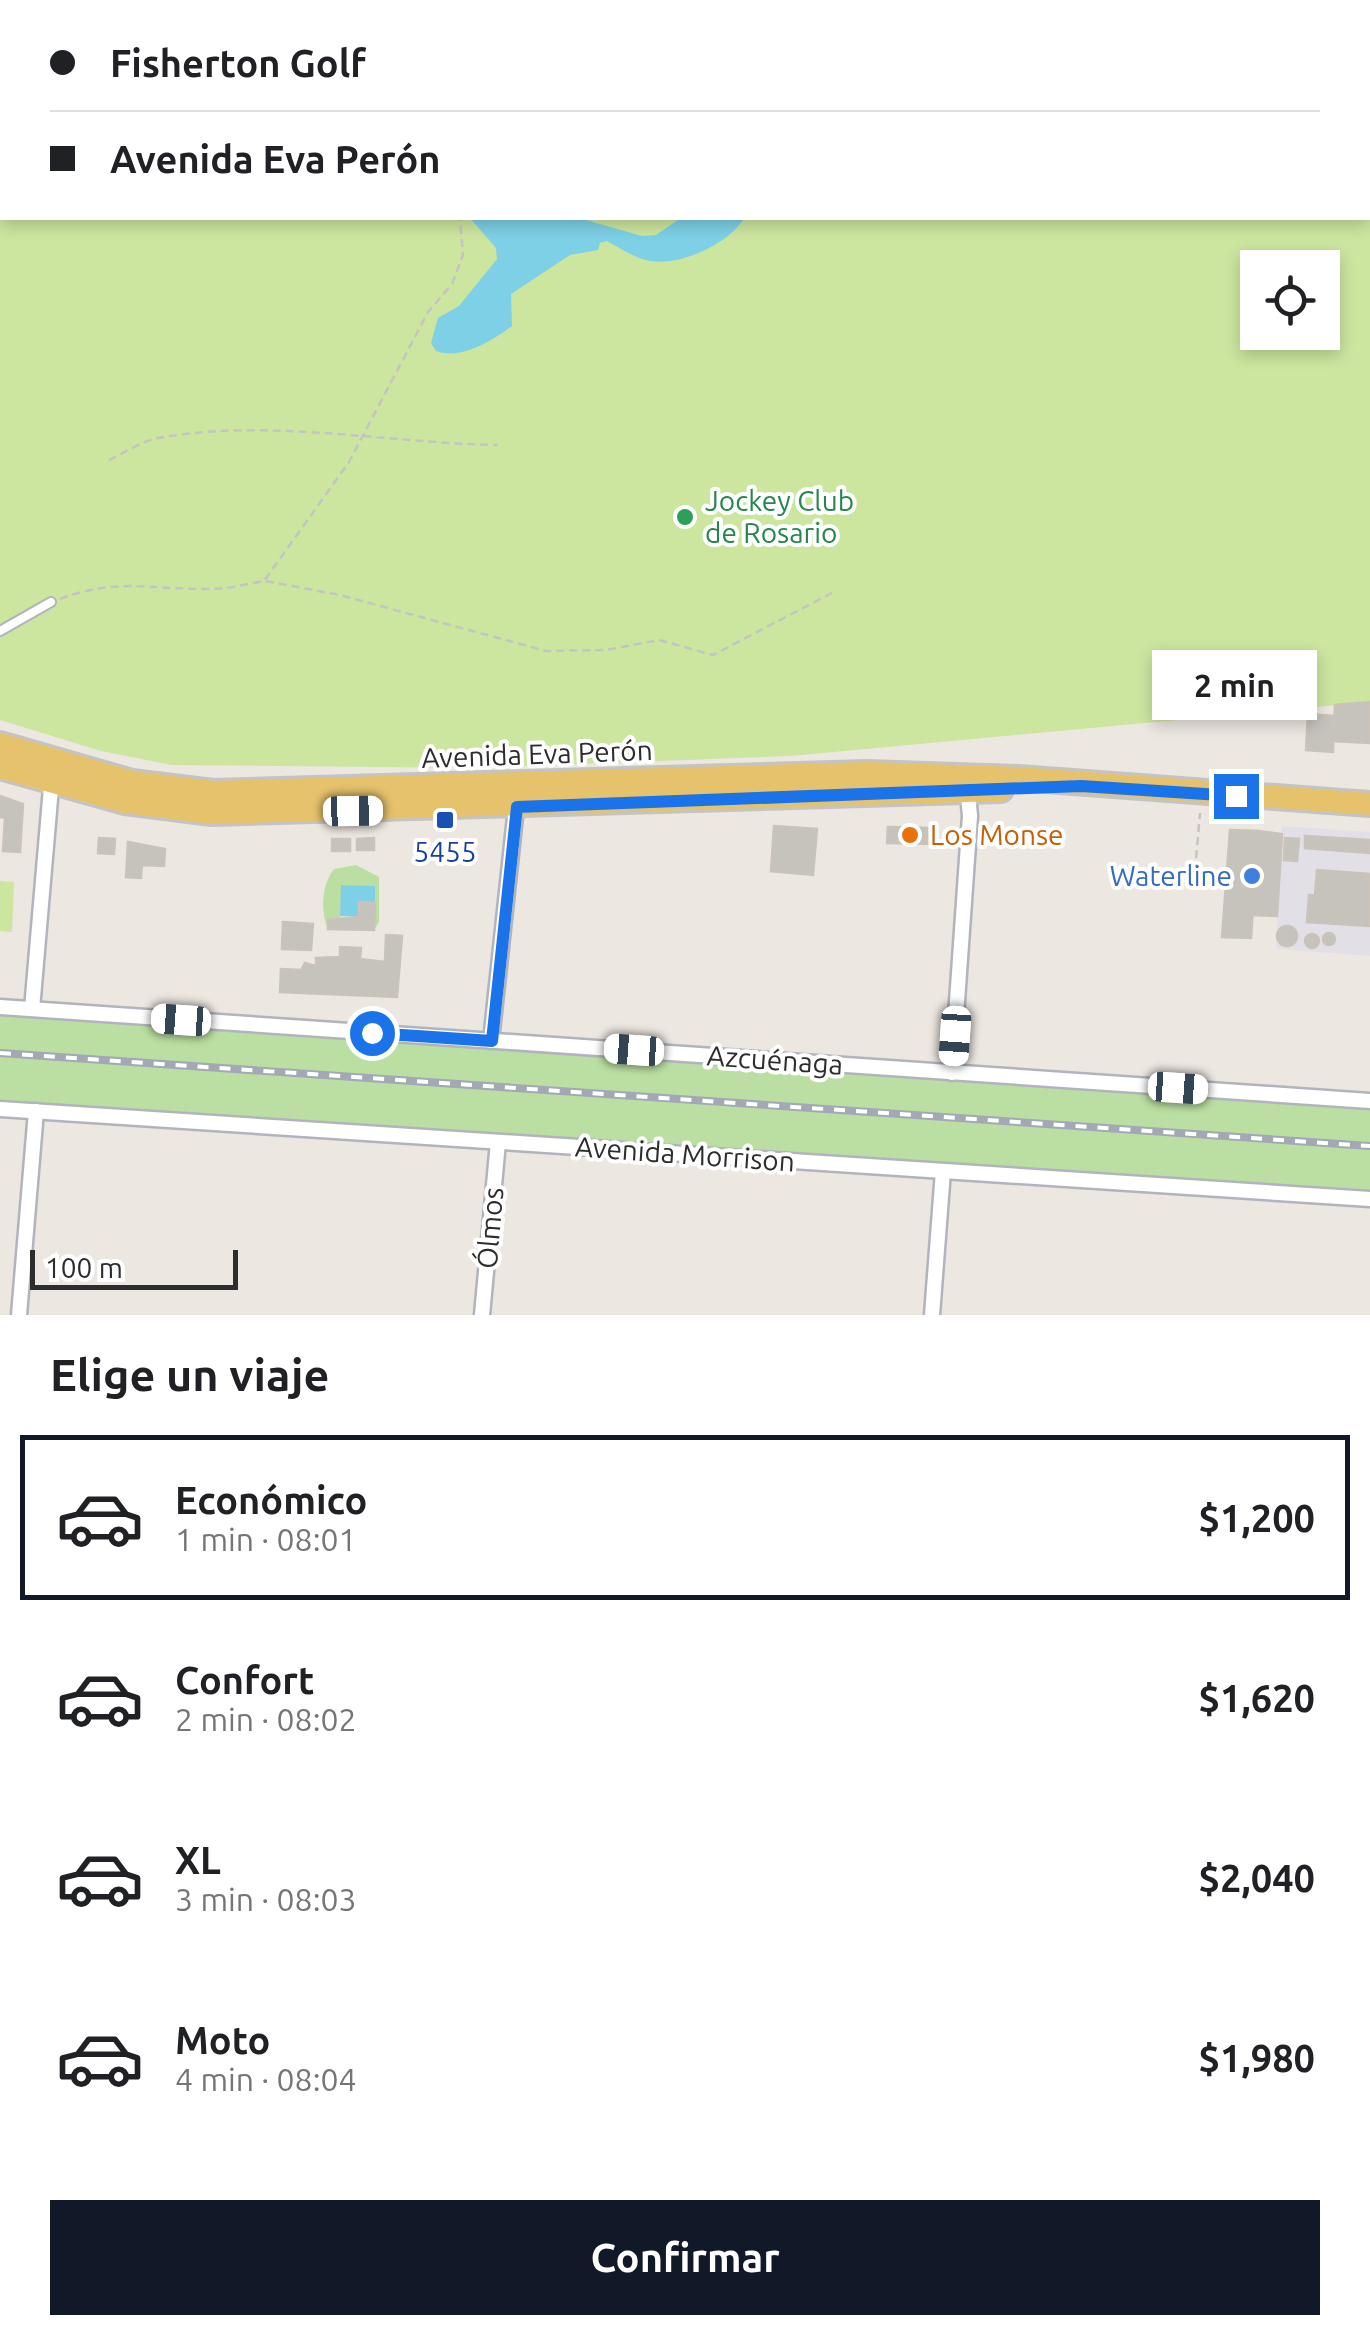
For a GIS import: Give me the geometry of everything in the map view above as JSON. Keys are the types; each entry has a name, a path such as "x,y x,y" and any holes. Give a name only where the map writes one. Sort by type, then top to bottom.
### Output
{"main road":[{"name":"Avenida Eva Perón","path":"0,744 53,772 125,802 212,813 517,796 967,784 1081,786 1370,804"},
{"name":"Avenida Eva Perón","path":"0,768 53,772"}],"street":[{"path":"32,1009 53,772"},
{"path":"952,1072 967,784"},
{"path":"492,1041 517,796"},
{"name":"Azcuénaga","path":"0,1007 1370,1101"},
{"name":"Avenida Morrison","path":"0,1108 1370,1199"},
{"path":"19,1315 36,1111"},
{"name":"Ólmos","path":"482,1315 498,1142"},
{"path":"932,1315 943,1171"}],"lane":[{"path":"0,631 51,602"}],"path":[{"path":"264,581 361,439 428,312 452,284 462,254 460,220"},
{"path":"109,460 155,438 283,428 361,439 498,445"},
{"path":"51,602 88,588 125,584 211,590 264,581 340,595 546,650 606,650 659,640 713,655 832,593"},
{"path":"1195,871 1200,821"},
{"path":"1177,869 1216,872"}],"shaded area":[{"path":"1282,826 1370,832 1370,956 1276,949"}],"green space":[{"name":"Jockey Club de Rosario","path":"0,220 1370,220 1370,702 791,756 478,768 172,765 101,751 0,720"},
{"path":"356,865 379,877 379,922 374,930 375,887 342,885 340,921 328,920 328,929 323,906 327,882 334,869"},
{"path":"0,881 14,882 12,932 0,931"},
{"path":"0,1007 1370,1101 1370,1199 0,1109"}],"water":[{"path":"472,220 586,220 642,236 656,235 678,220 742,220 716,244 676,260 645,260 607,241 600,243 598,250 570,255 511,294 512,326 476,348 456,353 436,351 431,343 438,318 459,306 497,259 496,248"},
{"path":"341,885 375,886 375,903 360,902 359,917 340,916"}],"building":[{"path":"1370,702 1370,743 1333,741 1335,705"},
{"path":"1308,714 1334,716 1333,752 1306,750"},
{"path":"0,796 23,804 20,852 3,851 5,818 0,817"},
{"path":"774,826 817,829 813,875 771,871"},
{"path":"888,827 931,828 931,844 887,843"},
{"path":"1230,830 1258,831 1251,938 1222,937"},
{"path":"1258,831 1282,834 1277,916 1252,915"},
{"path":"1305,836 1370,840 1370,853 1305,848"},
{"path":"99,838 115,839 114,854 98,853"},
{"path":"374,838 374,850 357,850 357,839"},
{"path":"1285,838 1299,839 1297,861 1284,860"},
{"path":"332,839 350,839 350,851 332,851"},
{"path":"128,842 165,849 164,866 142,865 141,878 126,877"},
{"path":"1317,870 1370,874 1370,899 1315,895"},
{"path":"1309,895 1370,899 1370,926 1307,922"},
{"path":"359,902 375,903 374,930 328,929 328,920 359,917"},
{"path":"283,922 313,924 311,950 282,949"},
{"path":"1287,926 1297,936 1287,946 1277,936"},
{"path":"1329,933 1335,939 1329,945 1323,939"},
{"path":"1312,934 1319,941 1312,948 1305,941"},
{"path":"386,935 402,936 397,997 280,992 281,969 301,970 305,963 316,966 316,958 340,957 340,947 361,948 360,959 385,962"}],"railway":[{"path":"0,1053 1370,1146"}],"place":[{"name":"Jockey Club de Rosario","path":"685,517"},
{"name":"5455","path":"445,820"},
{"name":"Los Monse","path":"910,835"},
{"name":"Waterline","path":"1252,876"}],"route":[{"path":"372,1033 492,1041 517,807 1081,786 1236,796"}]}
